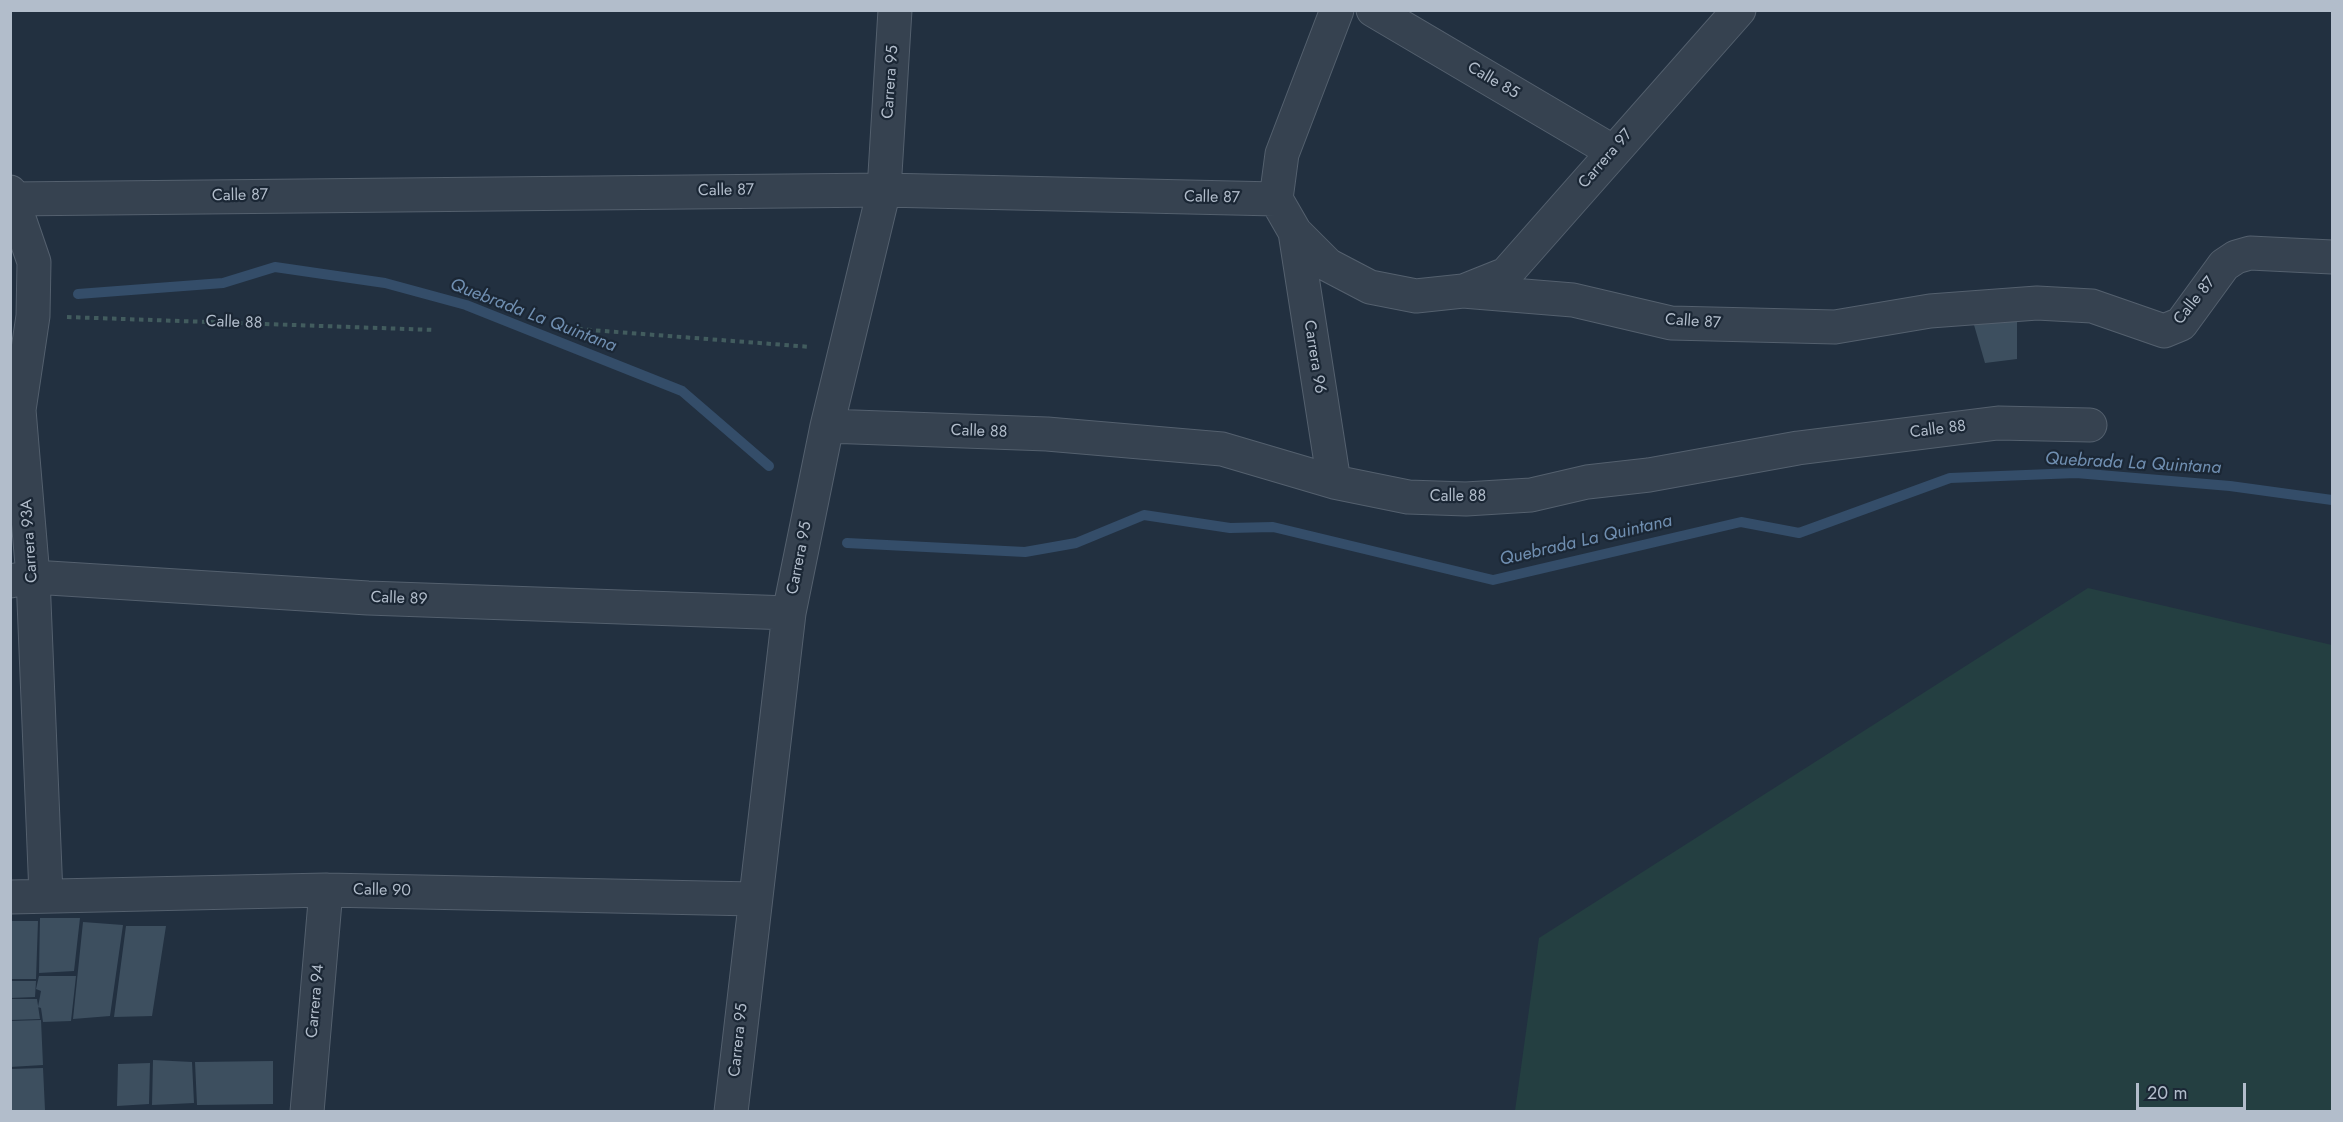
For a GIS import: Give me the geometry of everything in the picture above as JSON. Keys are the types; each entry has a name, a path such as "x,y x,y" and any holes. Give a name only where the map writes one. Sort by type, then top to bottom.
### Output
{"street":[{"name":"Carrera 95","path":"731,1112 789,614 827,426 884,190 895,10"},
{"path":"1275,199 1282,154 1337,10"},
{"name":"Calle 85","path":"1373,10 1612,151"},
{"name":"Carrera 97","path":"1463,291 1506,274 1738,10"},
{"name":"Calle 87","path":"11,199 884,190 1275,199 1295,232 1328,265 1370,286 1416,296 1463,291 1573,300 1671,323 1835,327 1930,311 2037,303 2092,306 2164,331 2181,324 2224,265 2236,257 2250,253 2332,257"},
{"name":"Carrera 93A","path":"10,192 34,262 33,316 15,411 22,579 46,895"},
{"name":"Carrera 96","path":"1295,232 1334,482"},
{"name":"Calle 88","path":"827,426 1047,434 1222,449 1334,482 1408,496 1466,499 1531,495 1587,483 1649,475 1798,448 1998,423 2090,425"},
{"name":"Calle 89","path":"22,579 368,598 789,614"},
{"name":"Calle 90","path":"10,897 326,890 754,899"},
{"name":"Carrera 94","path":"307,1112 326,890"}],"path":[{"name":"Calle 88","path":"33,316 435,330"},
{"path":"578,329 845,349"}],"green space":[{"path":"2088,588 2332,645 2332,1111 1515,1111 1539,938"}],"building":[{"path":"2017,314 2017,359 1985,363 1972,318"},
{"path":"40,918 80,918 74,971 39,973"},
{"path":"10,921 38,921 36,979 10,979"},
{"path":"83,922 123,925 110,1016 73,1019"},
{"path":"126,926 166,926 152,1016 114,1017"},
{"path":"39,976 76,976 71,1021 43,1022 41,1008 38,1007 41,991 36,989"},
{"path":"10,981 36,981 35,997 10,998"},
{"path":"10,999 37,999 40,1019 10,1020"},
{"path":"41,1020 43,1065 10,1067 10,1021"},
{"path":"153,1060 192,1062 194,1103 152,1105"},
{"path":"273,1061 273,1104 197,1105 195,1062"},
{"path":"150,1063 149,1104 117,1106 118,1064"},
{"path":"43,1068 45,1110 10,1112 10,1069"}],"waterway":[{"name":"Quebrada La Quintana","path":"78,294 223,283 275,267 385,283 466,305 682,391 769,466"},
{"name":"Quebrada La Quintana","path":"847,543 1025,552 1076,543 1144,515 1230,528 1273,527 1493,580 1741,522 1799,533 1950,478 2076,473 2230,486 2332,500"}]}
